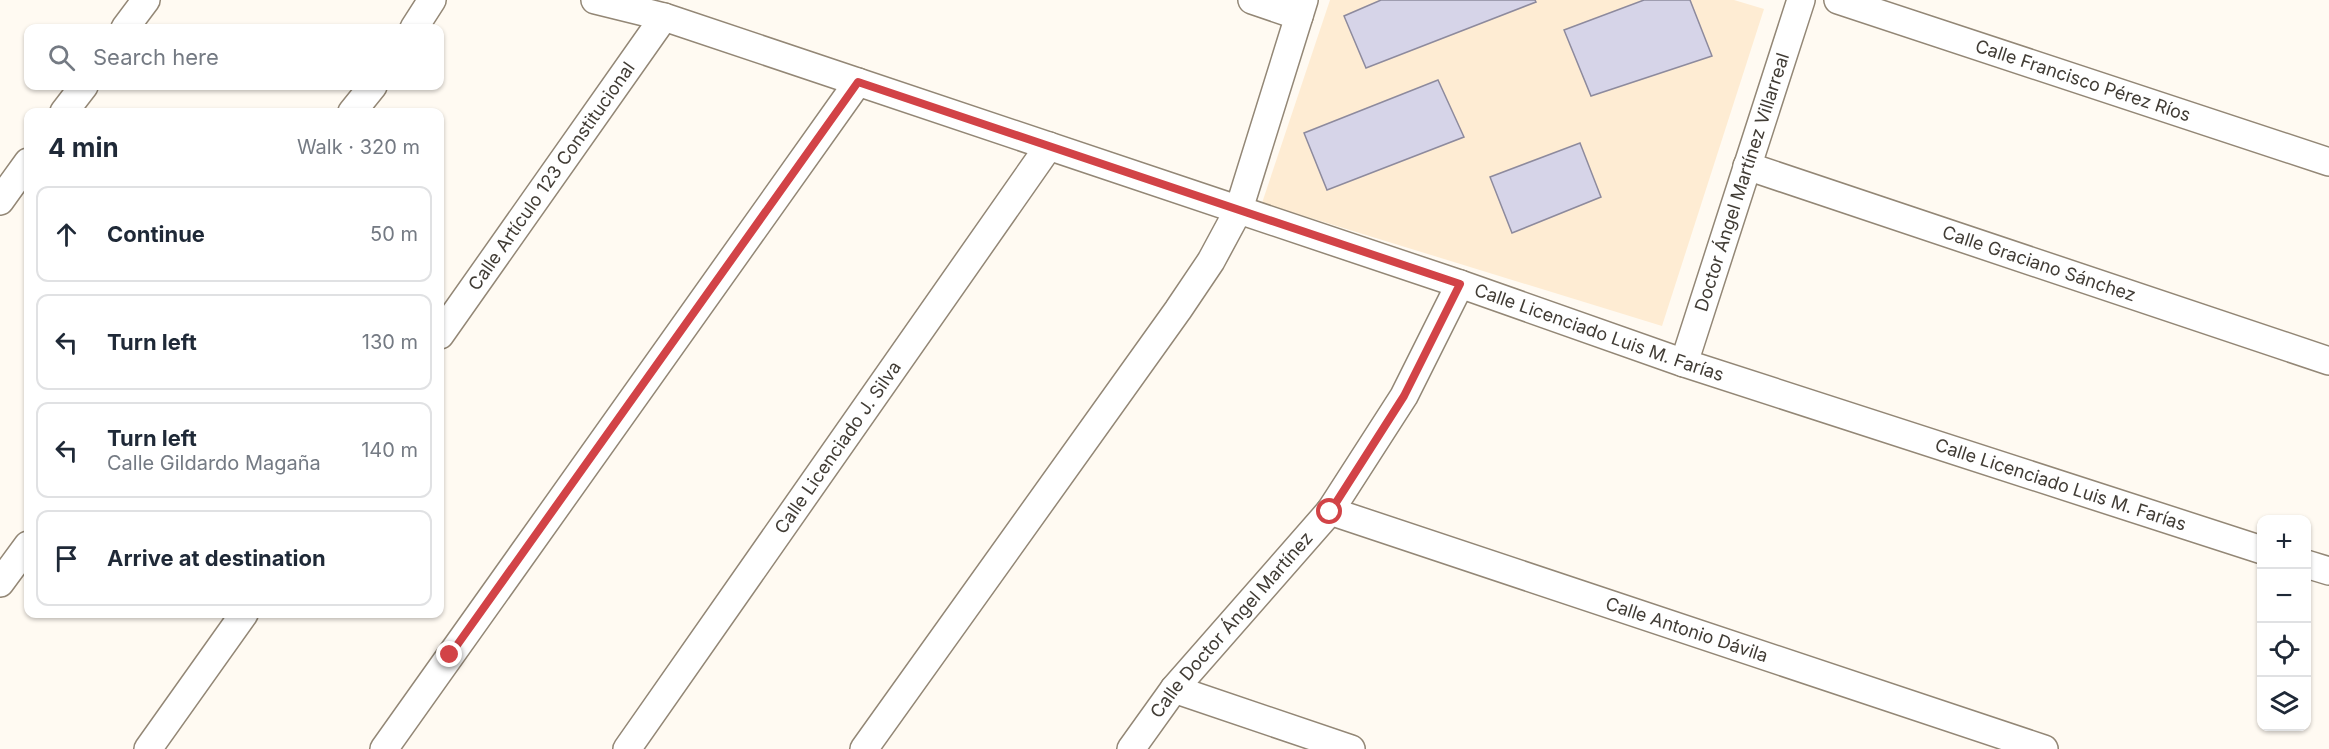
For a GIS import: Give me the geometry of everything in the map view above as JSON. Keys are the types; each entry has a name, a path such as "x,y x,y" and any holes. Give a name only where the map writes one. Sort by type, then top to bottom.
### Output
{"street":[{"path":"128,24 146,0"},
{"path":"417,24 432,0"},
{"name":"Calle Licenciado Luis M. Farías","path":"595,0 664,17 1239,209 1684,363 2257,548"},
{"path":"864,749 1178,310 1211,261 1239,209 1302,8 1252,0"},
{"name":"Doctor Ángel Martínez Villarreal","path":"1684,363 1801,0"},
{"name":"Calle Francisco Pérez Ríos","path":"1838,0 2329,162"},
{"name":"Calle Artículo 123 Constitucional","path":"444,329 664,17"},
{"path":"384,749 858,82"},
{"path":"67,108 81,90"},
{"path":"355,108 370,90"},
{"name":"Calle Licenciado J. Silva","path":"627,749 1049,146"},
{"name":"Calle Graciano Sánchez","path":"1748,166 2329,362"},
{"path":"0,201 24,168"},
{"name":"Calle Doctor Ángel Martínez","path":"1131,749 1174,689 1330,512 1404,396 1460,284"},
{"name":"Calle Antonio Dávila","path":"1330,512 2044,749"},
{"path":"0,583 24,550"},
{"path":"2311,565 2329,572"},
{"path":"148,749 240,618"},
{"path":"1174,689 1351,749"}],"shaded area":[{"path":"1330,0 1734,0 1764,9 1662,326 1262,203"}],"building":[{"path":"1381,0 1535,0 1536,2 1366,68 1344,16"},
{"path":"1644,0 1690,0 1712,56 1591,96 1564,30"},
{"path":"1438,80 1464,137 1327,190 1304,133"},
{"path":"1580,143 1601,197 1512,233 1490,177"}],"route":[{"path":"450,655 858,82 1460,284 1404,396 1330,512"}]}
